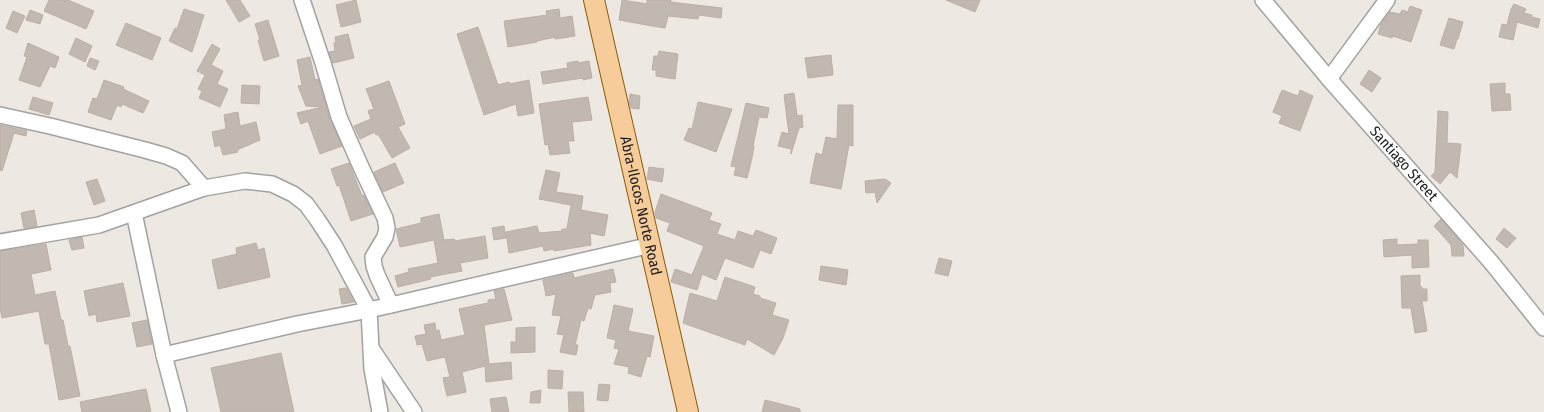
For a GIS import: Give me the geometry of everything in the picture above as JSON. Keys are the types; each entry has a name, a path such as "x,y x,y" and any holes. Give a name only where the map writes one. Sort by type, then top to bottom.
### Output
{"main road":[{"name":"Abra-Ilocos Norte Road","path":"594,0 688,412"}],"street":[{"path":"302,0 339,117 360,167 385,218 387,228 373,257 377,275 391,305"},
{"name":"Santiago Street","path":"1263,0 1276,6 1329,79 1492,262 1544,328"},
{"path":"1329,79 1387,0"},
{"path":"0,115 166,156 182,163 204,188"},
{"path":"0,242 99,225 204,188 245,181 272,184 293,194 306,204 334,245 369,310 372,369 380,412"},
{"path":"134,213 164,355 179,412"},
{"path":"164,355 651,245"},
{"path":"370,346 414,412"}],"building":[{"path":"49,0 68,0 94,11 86,29 44,11"},
{"path":"226,0 240,0 250,16 239,22"},
{"path":"356,0 361,22 341,27 336,5"},
{"path":"622,0 647,4 647,0 671,0 670,2 722,8 721,18 699,15 698,19 668,16 665,28 619,20"},
{"path":"946,0 980,0 975,12"},
{"path":"1514,4 1526,9 1524,13 1540,19 1538,28 1517,22 1513,40 1499,37 1502,24 1507,25"},
{"path":"1410,6 1422,10 1411,42 1393,36 1392,38 1378,34 1381,24 1390,12 1400,14 1402,10 1408,12"},
{"path":"184,9 204,15 192,52 169,41 175,28 177,29"},
{"path":"559,9 560,18 572,16 575,36 555,39 555,37 508,47 504,21 547,15 546,11"},
{"path":"30,10 43,15 40,24 26,20"},
{"path":"13,11 25,16 17,33 6,28"},
{"path":"1449,18 1463,22 1454,49 1440,45"},
{"path":"268,20 279,56 264,61 255,24"},
{"path":"126,23 161,38 152,60 116,45"},
{"path":"478,27 498,85 529,80 534,113 518,116 516,104 484,115 457,34"},
{"path":"348,34 354,58 333,63 329,52 335,51 335,37"},
{"path":"76,38 92,46 85,62 69,54"},
{"path":"28,43 59,57 55,68 50,66 40,87 19,80 27,57 24,56"},
{"path":"212,44 220,49 211,65 223,71 217,84 228,89 220,107 199,98 202,91 198,89 205,75 197,71"},
{"path":"659,51 678,54 675,79 656,76 656,70 652,70 654,56 658,56"},
{"path":"831,55 833,75 808,78 805,58"},
{"path":"310,57 315,80 318,79 330,120 342,146 320,154 308,121 301,124 297,113 323,107 306,106 298,86 302,85 297,60"},
{"path":"90,58 99,61 95,70 87,66"},
{"path":"578,61 578,63 589,61 592,78 543,84 541,72 568,68 567,63"},
{"path":"1369,70 1381,78 1372,92 1360,84"},
{"path":"104,80 124,87 123,89 149,101 143,113 122,104 121,107 117,105 111,120 88,112 93,98 97,99"},
{"path":"389,81 405,124 398,127 410,148 392,158 378,134 376,135 375,132 360,139 354,126 371,119 368,111 374,109 366,89"},
{"path":"1505,83 1505,94 1510,94 1511,110 1492,111 1490,84"},
{"path":"242,85 260,86 259,104 241,103"},
{"path":"1282,90 1298,96 1300,90 1313,96 1300,131 1279,123 1282,116 1273,112"},
{"path":"794,93 797,116 802,115 803,127 799,128 791,154 791,149 778,146 782,132 789,134 784,95"},
{"path":"630,94 640,96 639,109 631,108 629,102"},
{"path":"33,97 53,103 49,115 29,109"},
{"path":"588,97 592,120 572,122 574,141 568,141 570,153 550,155 548,144 545,145 539,104"},
{"path":"698,102 732,109 716,152 684,140 689,128 692,129"},
{"path":"746,103 769,108 767,118 759,117 747,178 734,175 736,167 731,166"},
{"path":"838,105 853,105 853,146 849,145 841,189 810,183 816,153 822,155 826,137 837,139"},
{"path":"1438,111 1448,112 1447,143 1461,144 1457,178 1450,172 1440,184 1431,176 1435,172"},
{"path":"238,112 240,126 256,122 260,140 237,150 238,152 223,155 220,145 215,147 212,132 226,129 224,115"},
{"path":"0,125 27,131 26,136 14,133 2,171 0,170"},
{"path":"349,163 362,196 364,195 373,214 351,221 339,185 337,186 331,169"},
{"path":"395,163 404,183 383,192 374,172"},
{"path":"649,167 664,169 662,182 647,179"},
{"path":"546,170 560,173 556,192 583,196 581,210 608,215 604,236 590,233 591,245 554,251 554,249 544,251 543,246 509,253 506,232 537,226 539,233 567,229 571,205 539,199"},
{"path":"97,179 105,201 94,205 86,182"},
{"path":"885,179 891,183 877,203 875,192 866,193 865,181"},
{"path":"661,194 712,213 709,220 721,224 717,234 735,240 738,231 753,236 756,230 777,238 771,254 760,250 753,268 725,258 716,280 702,274 697,290 671,282 675,269 692,275 704,246 667,231 670,223 656,218 655,212"},
{"path":"34,210 37,226 24,228 21,213"},
{"path":"439,214 444,240 454,239 455,241 485,236 488,258 460,263 462,271 430,277 431,279 398,287 395,276 409,272 408,269 438,263 434,240 400,247 396,229 421,223 421,218"},
{"path":"1441,219 1463,245 1464,256 1452,256 1451,245 1434,226"},
{"path":"504,226 506,238 494,240 492,228"},
{"path":"1504,228 1516,238 1507,248 1496,239"},
{"path":"82,237 84,248 72,250 69,240"},
{"path":"1397,239 1397,245 1418,244 1418,240 1428,240 1429,267 1412,268 1412,255 1384,257 1383,240"},
{"path":"256,243 258,250 264,248 270,277 218,289 212,260 237,254 236,248"},
{"path":"46,244 51,270 31,274 35,295 55,291 68,346 70,346 80,396 59,400 49,344 45,344 39,311 2,318 0,308 0,251"},
{"path":"939,258 952,261 948,276 935,273"},
{"path":"821,266 848,270 846,285 819,280"},
{"path":"613,269 616,282 610,283 611,292 595,295 591,309 588,308 584,321 581,320 575,345 578,345 576,355 560,352 564,335 557,334 561,316 552,315 556,294 546,296 543,280 573,273 574,278"},
{"path":"1420,275 1420,287 1427,289 1427,301 1422,301 1427,331 1415,333 1411,308 1402,308 1401,276"},
{"path":"725,277 755,287 753,294 776,303 772,315 789,320 783,338 774,355 747,339 745,345 683,323 690,293 717,301"},
{"path":"123,283 130,316 97,322 96,314 89,316 84,291"},
{"path":"346,288 354,302 342,304 339,289"},
{"path":"504,289 512,320 484,325 489,364 511,362 512,379 486,382 485,366 462,372 466,392 447,396 443,378 450,377 445,357 427,361 422,344 417,345 415,336 426,334 424,325 435,323 436,331 439,330 441,340 465,335 459,309 488,303 488,300 496,299 494,291"},
{"path":"614,305 633,309 628,331 654,336 650,357 647,356 641,377 628,373 629,367 614,364 619,349 614,348 616,340 607,338"},
{"path":"147,320 152,344 137,347 132,323"},
{"path":"535,327 535,352 511,353 511,342 516,342 516,328"},
{"path":"281,353 294,412 221,412 211,368"},
{"path":"548,370 563,371 562,389 548,388"},
{"path":"599,384 610,385 608,401 597,400"},
{"path":"146,389 151,412 82,412 80,402"},
{"path":"541,390 540,403 530,403 531,392"},
{"path":"568,392 583,392 584,412 569,412"},
{"path":"506,397 509,412 492,412 490,399"},
{"path":"765,400 800,409 800,412 762,412"}]}
